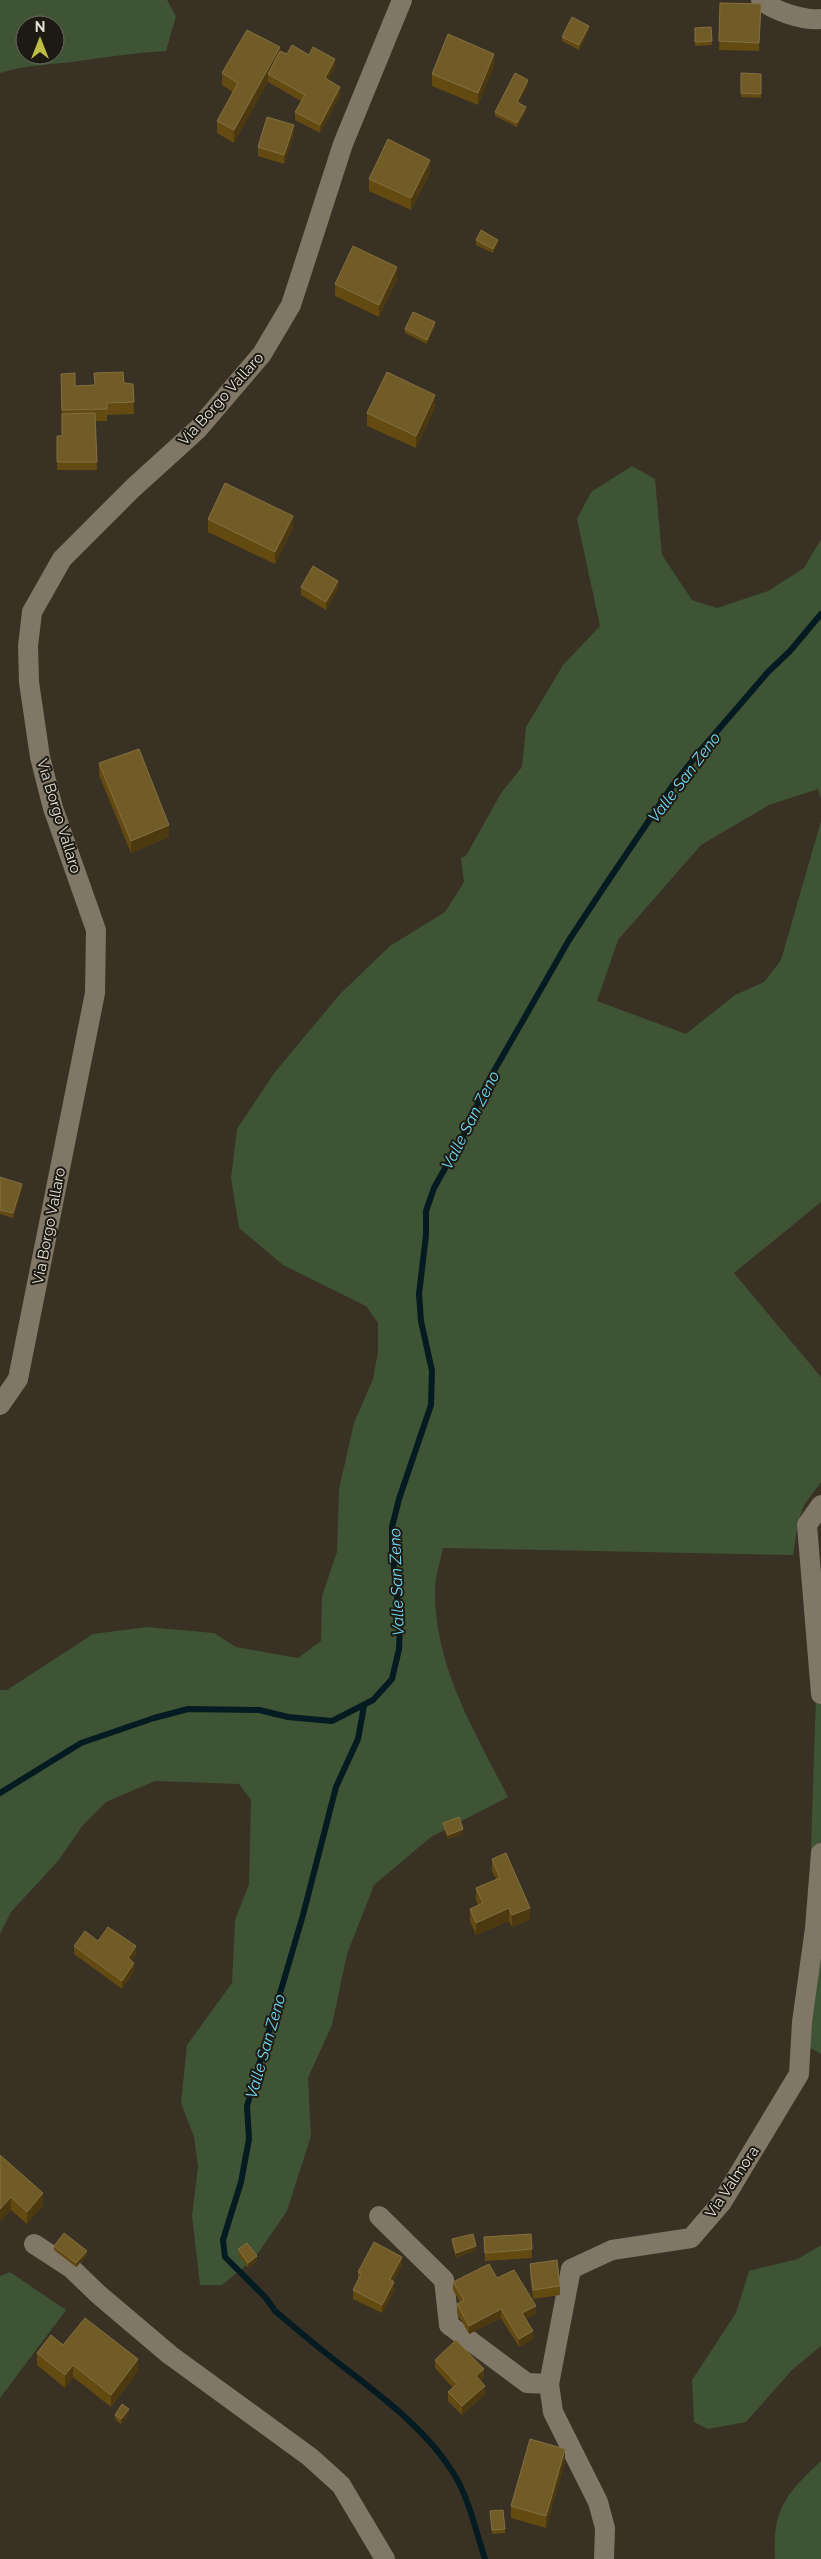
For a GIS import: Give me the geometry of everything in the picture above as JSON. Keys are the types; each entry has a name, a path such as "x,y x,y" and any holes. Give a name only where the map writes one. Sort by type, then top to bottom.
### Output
{"street":[{"name":"Via Borgo Vallaro","path":"0,1405 18,1379 95,993 96,930 53,808 40,757 29,682 28,646 32,612 62,559 133,488 198,429 262,354 291,305 343,144 402,0"},
{"path":"761,0 767,5 804,17 821,19"},
{"path":"821,1505 807,1526 821,1694"},
{"name":"Via Valmora","path":"604,2559 605,2528 598,2502 553,2412 549,2384 571,2268 612,2250 691,2238 722,2202 800,2074 802,2022 815,1928 821,1853"},
{"path":"379,2216 444,2280 449,2326 527,2383 549,2384"},
{"path":"34,2244 71,2268 98,2294 170,2355 310,2457 342,2485 385,2559"}],"green space":[{"path":"0,0 167,0 176,16 166,51 65,63 65,15 15,15 15,65 45,65 19,68 0,73"},
{"path":"632,466 655,479 662,555 692,600 717,608 768,591 804,568 821,539 821,799 818,789 769,805 701,845 618,940 597,1001 686,1034 735,995 764,982 781,960 821,821 821,1202 734,1273 821,1377 821,1482 804,1505 798,1523 793,1555 443,1548 435,1590 436,1618 441,1645 449,1672 470,1723 508,1797 431,1837 374,1885 347,1954 332,2025 308,2078 311,2136 287,2211 254,2259 222,2285 200,2285 192,2215 198,2167 194,2137 181,2103 187,2045 232,1983 235,1920 249,1884 251,1800 239,1784 155,1781 106,1802 83,1825 58,1861 11,1912 0,1934 0,1690 7,1690 93,1634 147,1627 214,1633 236,1647 298,1658 321,1641 322,1596 337,1552 339,1489 354,1423 373,1379 378,1352 378,1323 366,1306 283,1265 239,1228 231,1178 237,1129 275,1072 340,994 390,946 445,912 464,882 461,858 466,856 501,793 522,767 526,727 563,665 600,626 577,519 591,492"},
{"path":"817,1665 821,1665 821,2054 798,2041 810,1878"},
{"path":"821,2245 821,2346 792,2370 746,2422 708,2429 694,2422 692,2380 736,2313 749,2271 798,2259"},
{"path":"10,2272 66,2310 0,2398 0,2276"},
{"path":"821,2461 821,2559 775,2559 776,2527 784,2504 790,2493"}],"building":[{"path":"720,3 761,4 759,43 719,41"},
{"path":"572,17 589,26 579,45 562,37"},
{"path":"711,27 712,41 695,42 695,28"},
{"path":"247,30 280,47 234,130 217,121 238,83 222,73"},
{"path":"448,34 494,54 478,93 432,74"},
{"path":"292,45 309,55 313,47 335,59 325,78 340,87 320,125 295,112 305,95 268,74 280,51 287,54"},
{"path":"515,73 528,80 517,102 526,107 517,123 495,112"},
{"path":"741,73 761,74 761,94 741,93"},
{"path":"267,117 294,125 284,155 258,147"},
{"path":"388,139 430,160 411,198 369,179"},
{"path":"481,230 498,240 493,249 476,240"},
{"path":"353,246 397,267 379,305 335,284"},
{"path":"413,312 435,322 427,340 405,329"},
{"path":"123,372 124,383 133,384 134,402 107,403 107,409 62,410 61,374 75,373 75,386 95,385 94,373"},
{"path":"387,372 435,395 416,436 367,413"},
{"path":"95,413 97,462 57,462 57,436 62,436 62,414"},
{"path":"225,483 293,516 275,552 208,519"},
{"path":"313,566 338,581 326,602 301,587"},
{"path":"139,749 169,825 131,841 99,763"},
{"path":"0,1177 22,1184 13,1213 0,1210"},
{"path":"459,1817 463,1829 448,1835 443,1823"},
{"path":"506,1853 530,1908 512,1915 509,1908 476,1923 470,1909 483,1903 476,1888 500,1878 492,1859"},
{"path":"108,1927 136,1946 128,1958 134,1963 122,1981 74,1946 85,1931 98,1941"},
{"path":"0,2155 43,2193 27,2212 11,2197 0,2209"},
{"path":"64,2233 87,2251 76,2263 54,2246"},
{"path":"473,2234 476,2246 456,2253 452,2239"},
{"path":"531,2234 532,2249 485,2253 484,2237"},
{"path":"374,2242 402,2257 390,2279 394,2282 382,2305 353,2290 361,2274 358,2272"},
{"path":"247,2243 257,2256 248,2263 238,2249"},
{"path":"557,2260 560,2286 533,2290 530,2264"},
{"path":"489,2264 497,2278 514,2270 536,2306 522,2313 533,2331 519,2339 501,2309 469,2326 457,2304 464,2300 453,2282"},
{"path":"85,2318 138,2359 111,2395 73,2365 65,2375 37,2353 51,2335 63,2345"},
{"path":"456,2340 484,2369 476,2376 485,2386 462,2406 448,2392 457,2384 435,2360"},
{"path":"122,2404 129,2409 121,2419 115,2415"},
{"path":"530,2439 565,2449 546,2516 511,2506"},
{"path":"503,2510 505,2529 492,2530 490,2511"}],"waterway":[{"name":"Valle San Zeno","path":"0,1793 81,1743 154,1718 188,1709 259,1710 288,1717 332,1721 373,1700 392,1679 399,1649 400,1625 392,1549 392,1527 399,1499 431,1405 432,1371 421,1321 419,1294 426,1235 426,1211 434,1188 462,1138 486,1085 569,940 606,884 673,785 700,751 821,614"},
{"name":"Valle San Zeno","path":"364,1706 358,1739 336,1787 303,1915 247,2106 249,2139 241,2182 223,2240 225,2257 266,2298 275,2311 396,2409 427,2439 454,2474 464,2494 485,2559"}]}
